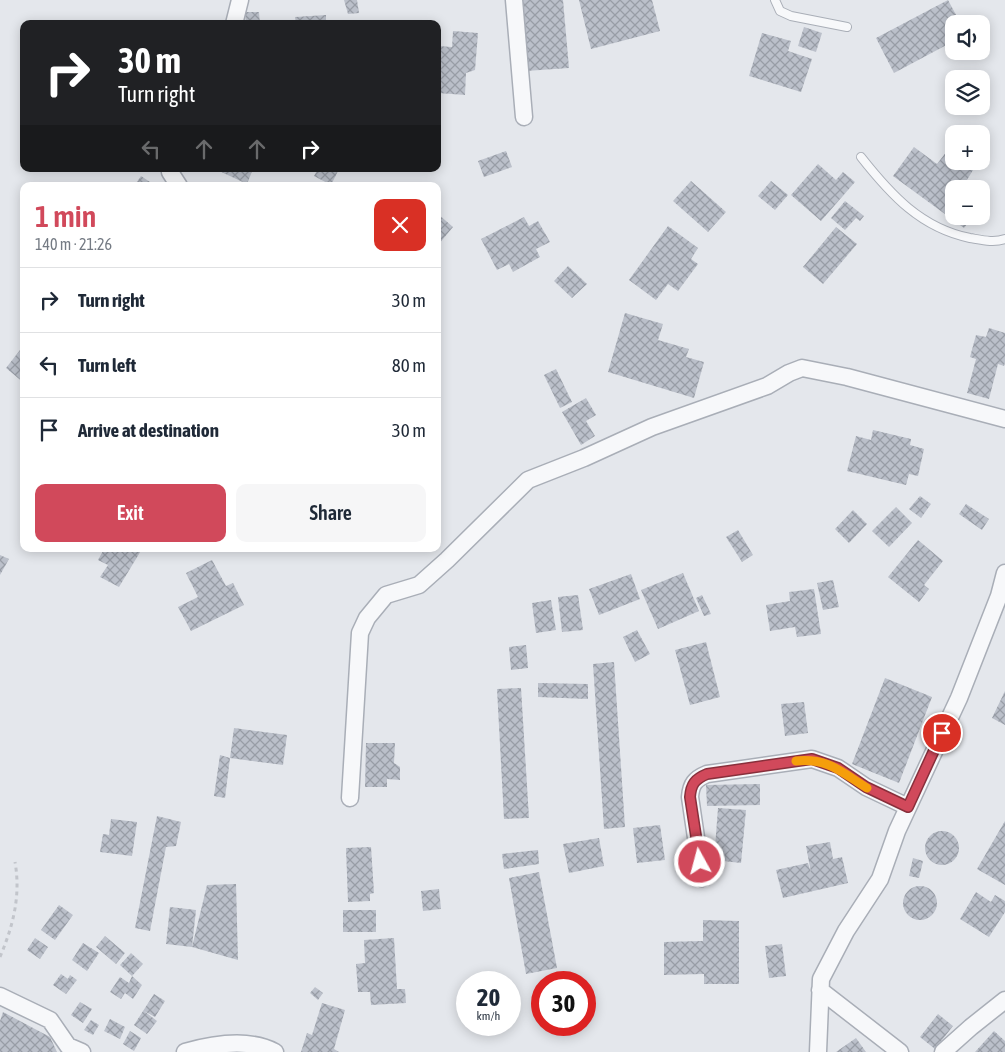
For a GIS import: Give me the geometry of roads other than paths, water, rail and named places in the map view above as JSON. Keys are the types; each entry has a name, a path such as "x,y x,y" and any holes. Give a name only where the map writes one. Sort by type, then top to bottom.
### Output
{"street":[{"path":"235,20 240,0"},
{"path":"514,0 524,117"},
{"path":"350,798 359,643 360,633 367,618 386,595 419,585 426,579 528,480 652,428 767,386 788,373 802,368 839,375 1005,419"},
{"path":"818,1052 821,979 846,931 880,880 890,849 908,807 959,698 999,596 1005,574"},
{"path":"702,878 690,797 691,787 696,779 707,774 812,759 838,768 866,787 908,807"},
{"path":"820,990 900,1052"},
{"path":"0,996 50,1020 72,1050"},
{"path":"943,1052 971,1026 1005,1000"},
{"path":"185,1052 214,1046 248,1044 275,1052"}],"lane":[{"path":"775,0 780,11 791,16 847,27"},
{"path":"861,157 886,189 916,216 956,235 984,241 1005,239"}]}
